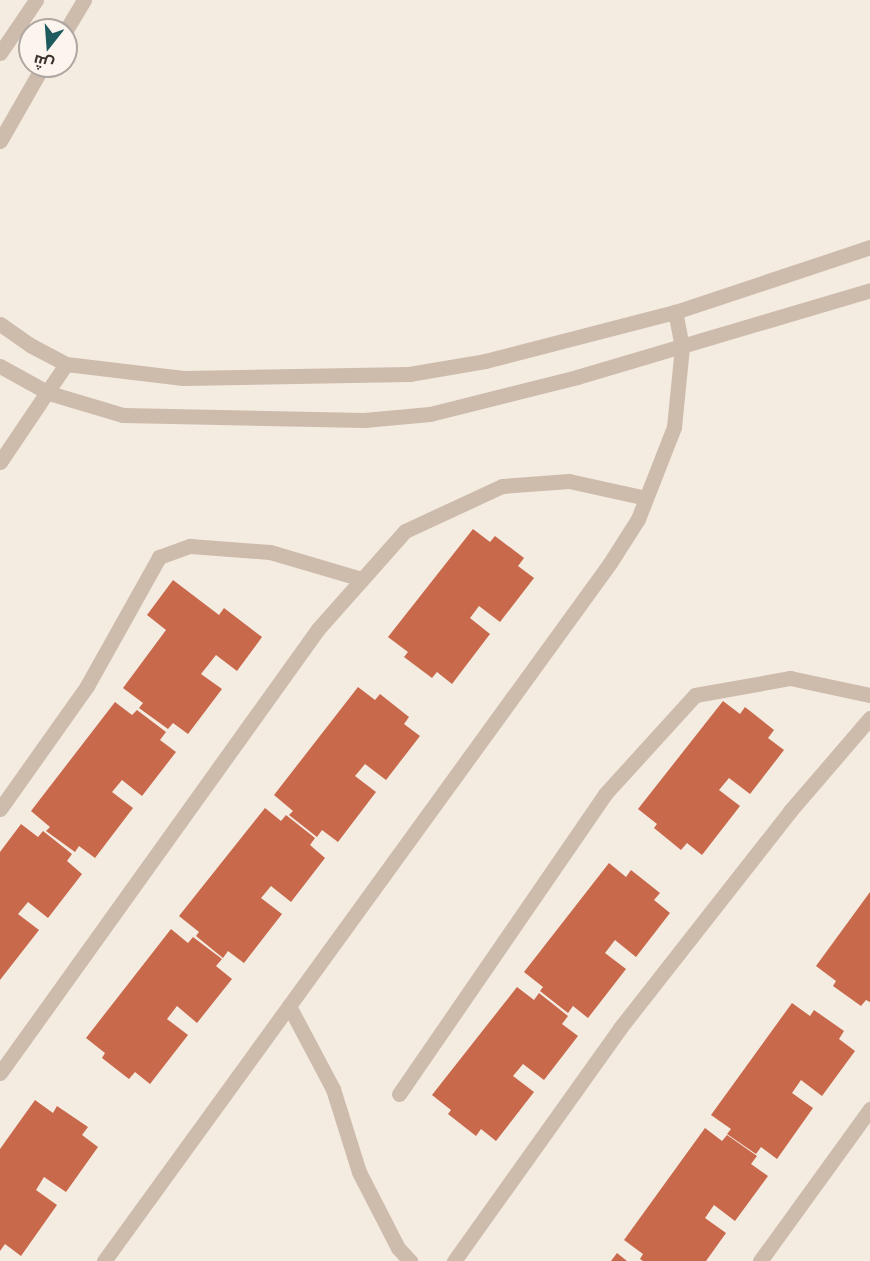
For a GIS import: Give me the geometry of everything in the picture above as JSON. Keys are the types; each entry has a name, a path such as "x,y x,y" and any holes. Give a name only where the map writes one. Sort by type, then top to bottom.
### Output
{"street":[{"path":"0,53 36,0"},
{"path":"73,18 84,0"},
{"path":"0,141 36,78"},
{"path":"0,324 66,364 183,378 409,375 485,362 675,312 870,247"},
{"path":"0,366 49,393 123,414 364,420 430,414 488,402 682,347 870,290"},
{"path":"104,1261 610,563 646,498 674,427 682,347 675,312"},
{"path":"0,462 49,393 66,364"},
{"path":"0,1073 318,629 405,531 502,486 569,481 646,498"},
{"path":"0,808 87,686 159,557 190,546 270,552 362,579"},
{"path":"399,1094 605,794 695,695 790,678 870,695"},
{"path":"454,1261 620,1028 790,811 870,718"},
{"path":"289,1006 333,1089 359,1172 398,1248 410,1261"},
{"path":"760,1261 870,1109"}],"building":[{"path":"473,529 490,542 495,536 524,558 518,566 534,578 500,622 479,606 470,618 490,634 452,684 437,672 432,678 404,657 408,652 388,637"},
{"path":"173,580 219,615 224,608 262,637 237,671 216,655 201,674 222,689 188,734 173,723 168,729 139,708 143,703 123,688 166,630 147,615"},
{"path":"358,687 375,700 380,694 409,717 404,724 420,736 386,780 365,764 355,776 376,792 338,842 322,830 317,837 289,815 293,811 274,795"},
{"path":"723,701 740,714 745,707 774,730 768,738 784,750 750,794 729,778 719,790 740,806 702,855 687,843 681,850 654,828 657,824 638,809"},
{"path":"115,702 132,715 137,710 166,732 160,740 176,752 142,796 122,780 112,792 133,808 95,858 79,846 75,852 46,831 50,827 31,811"},
{"path":"265,808 281,821 286,815 315,838 310,845 325,858 291,902 271,886 261,898 282,914 244,963 228,951 223,958 196,936 199,932 179,916"},
{"path":"21,824 38,837 43,831 72,854 67,861 82,874 48,918 28,902 18,914 39,930 0,980 0,852"},
{"path":"609,863 626,877 631,870 660,893 654,900 670,913 636,957 615,940 605,953 626,969 588,1018 573,1006 568,1013 540,991 543,987 524,972"},
{"path":"870,892 870,1002 866,1000 861,1006 833,986 836,981 816,966"},
{"path":"171,929 188,943 193,937 222,959 216,966 232,979 197,1023 177,1006 167,1019 188,1035 150,1084 135,1072 129,1079 102,1058 105,1053 86,1038"},
{"path":"517,987 534,1000 539,993 568,1016 562,1024 578,1036 544,1080 523,1064 513,1076 534,1092 496,1141 481,1129 476,1136 448,1114 451,1110 432,1095"},
{"path":"792,1003 810,1016 814,1010 844,1031 839,1039 855,1051 822,1096 801,1080 792,1093 813,1108 777,1159 761,1147 756,1154 727,1134 731,1129 711,1115"},
{"path":"35,1100 53,1113 57,1106 88,1127 82,1135 98,1147 66,1192 44,1177 36,1190 57,1205 21,1256 5,1244 0,1251 0,1149"},
{"path":"705,1128 722,1141 727,1135 757,1156 751,1164 768,1176 735,1221 714,1205 705,1218 726,1233 706,1261 643,1261 640,1259 643,1254 624,1240"},
{"path":"617,1253 627,1261 611,1261"}]}
